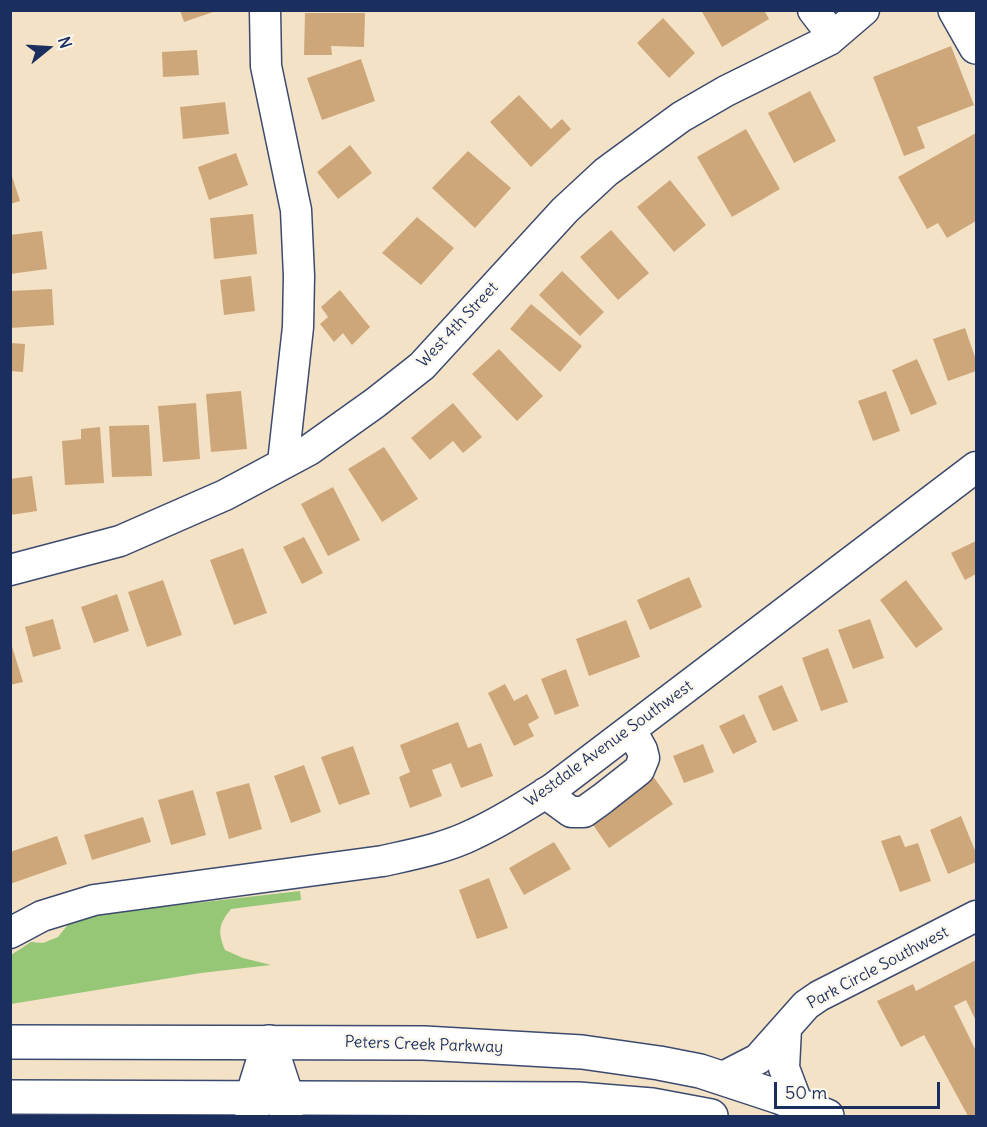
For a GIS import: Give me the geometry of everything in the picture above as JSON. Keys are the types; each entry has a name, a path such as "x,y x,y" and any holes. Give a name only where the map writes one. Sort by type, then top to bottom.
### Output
{"main road":[{"path":"955,10 976,47"},
{"name":"Peters Creek Parkway","path":"10,1042 423,1043 582,1052 659,1063 721,1078 813,1111"},
{"path":"252,1107 269,1042"},
{"path":"269,1042 286,1107"},
{"path":"10,1096 252,1107 488,1107 614,1100 711,1116"}],"street":[{"path":"266,10 266,66 296,210 299,276 298,327 283,463"},
{"path":"813,10 833,36"},
{"name":"West 4th Street","path":"10,570 120,542 225,495 309,450 422,366 565,210 606,172 681,117 833,36 864,10"},
{"name":"Westdale Avenue Southwest","path":"10,933 42,916 94,900 383,861 428,851 472,835 516,812 545,793 976,467"},
{"name":"Park Circle Southwest","path":"721,1078 758,1059 806,1005 819,996 976,916"},
{"path":"786,1028 784,1068 813,1111"}],"green space":[{"path":"300,891 301,900 231,909 220,929 225,950 243,958 271,965 201,973 11,1004 11,955 31,942 43,943 58,937 70,922 91,915"}],"building":[{"path":"180,10 216,10 216,11 184,22"},
{"path":"701,10 764,10 769,19 722,47"},
{"path":"305,13 365,13 364,47 331,46 332,55 304,55"},
{"path":"663,18 695,53 669,78 637,43"},
{"path":"951,46 974,105 917,127 925,148 904,156 873,77"},
{"path":"197,50 199,75 163,77 162,52"},
{"path":"361,59 375,101 322,120 307,78"},
{"path":"810,91 836,141 794,163 768,113"},
{"path":"519,95 551,129 562,119 571,129 531,167 490,122"},
{"path":"225,102 229,134 183,139 180,107"},
{"path":"746,129 780,189 732,217 697,157"},
{"path":"976,133 976,221 947,238 938,223 927,229 898,177"},
{"path":"350,145 372,173 338,199 317,172"},
{"path":"468,151 511,188 475,228 432,188"},
{"path":"236,153 248,185 209,200 198,167"},
{"path":"10,170 20,201 10,204"},
{"path":"670,180 706,225 674,252 637,207"},
{"path":"253,214 257,254 214,259 210,218"},
{"path":"417,217 454,248 421,285 382,253"},
{"path":"611,230 649,273 618,300 580,257"},
{"path":"42,231 47,269 10,274 10,235"},
{"path":"562,271 604,312 580,336 539,295"},
{"path":"251,276 255,311 224,315 220,280"},
{"path":"52,289 54,325 10,328 10,291"},
{"path":"340,290 370,327 352,345 343,333 334,342 320,324 328,317 321,307"},
{"path":"531,304 582,346 560,372 510,329"},
{"path":"965,328 976,360 976,371 948,381 933,339"},
{"path":"10,343 25,344 23,372 10,371"},
{"path":"499,349 543,396 517,421 472,374"},
{"path":"917,359 937,404 911,415 892,370"},
{"path":"241,391 247,449 211,452 206,394"},
{"path":"886,391 900,431 873,441 858,401"},
{"path":"196,403 200,459 163,462 158,406"},
{"path":"453,403 482,437 463,453 453,441 430,460 411,438"},
{"path":"149,425 152,476 112,477 109,426"},
{"path":"100,427 104,483 65,485 62,441 81,439 81,429"},
{"path":"384,447 418,499 382,522 348,469"},
{"path":"32,476 37,511 10,515 10,479"},
{"path":"333,487 360,540 328,556 301,504"},
{"path":"304,537 323,573 302,584 283,547"},
{"path":"976,541 976,574 965,580 951,553"},
{"path":"243,548 267,613 234,625 210,560"},
{"path":"689,577 702,607 650,630 637,600"},
{"path":"163,580 182,635 147,647 128,592"},
{"path":"906,580 943,629 916,648 880,600"},
{"path":"117,594 129,631 94,643 81,607"},
{"path":"53,619 61,649 33,657 25,627"},
{"path":"870,619 884,658 853,669 838,630"},
{"path":"626,620 640,657 589,676 576,639"},
{"path":"10,640 23,682 10,685"},
{"path":"828,648 848,702 821,711 802,658"},
{"path":"566,669 579,706 555,715 541,679"},
{"path":"505,684 514,701 527,694 539,718 528,724 534,736 514,746 488,693"},
{"path":"782,685 798,721 773,731 758,696"},
{"path":"744,714 757,742 733,754 719,726"},
{"path":"458,722 468,748 481,743 493,776 461,788 451,763 432,770 442,796 410,808 399,777 410,772 400,745"},
{"path":"703,744 714,772 684,783 673,756"},
{"path":"353,746 370,794 339,805 321,757"},
{"path":"304,765 321,812 291,823 274,776"},
{"path":"650,772 673,804 609,848 578,803"},
{"path":"249,783 262,829 229,839 216,792"},
{"path":"193,790 206,835 171,845 158,800"},
{"path":"961,816 976,853 976,862 948,874 930,830"},
{"path":"143,817 151,842 92,860 84,835"},
{"path":"900,835 905,847 918,843 931,881 900,892 881,841"},
{"path":"57,836 67,864 10,884 10,852"},
{"path":"554,842 571,869 524,895 509,868"},
{"path":"489,878 508,928 477,939 459,890"},
{"path":"976,960 976,1021 966,1000 954,1006 976,1051 976,1116 968,1116 924,1035 901,1047 877,1001 913,984 916,991"}]}
